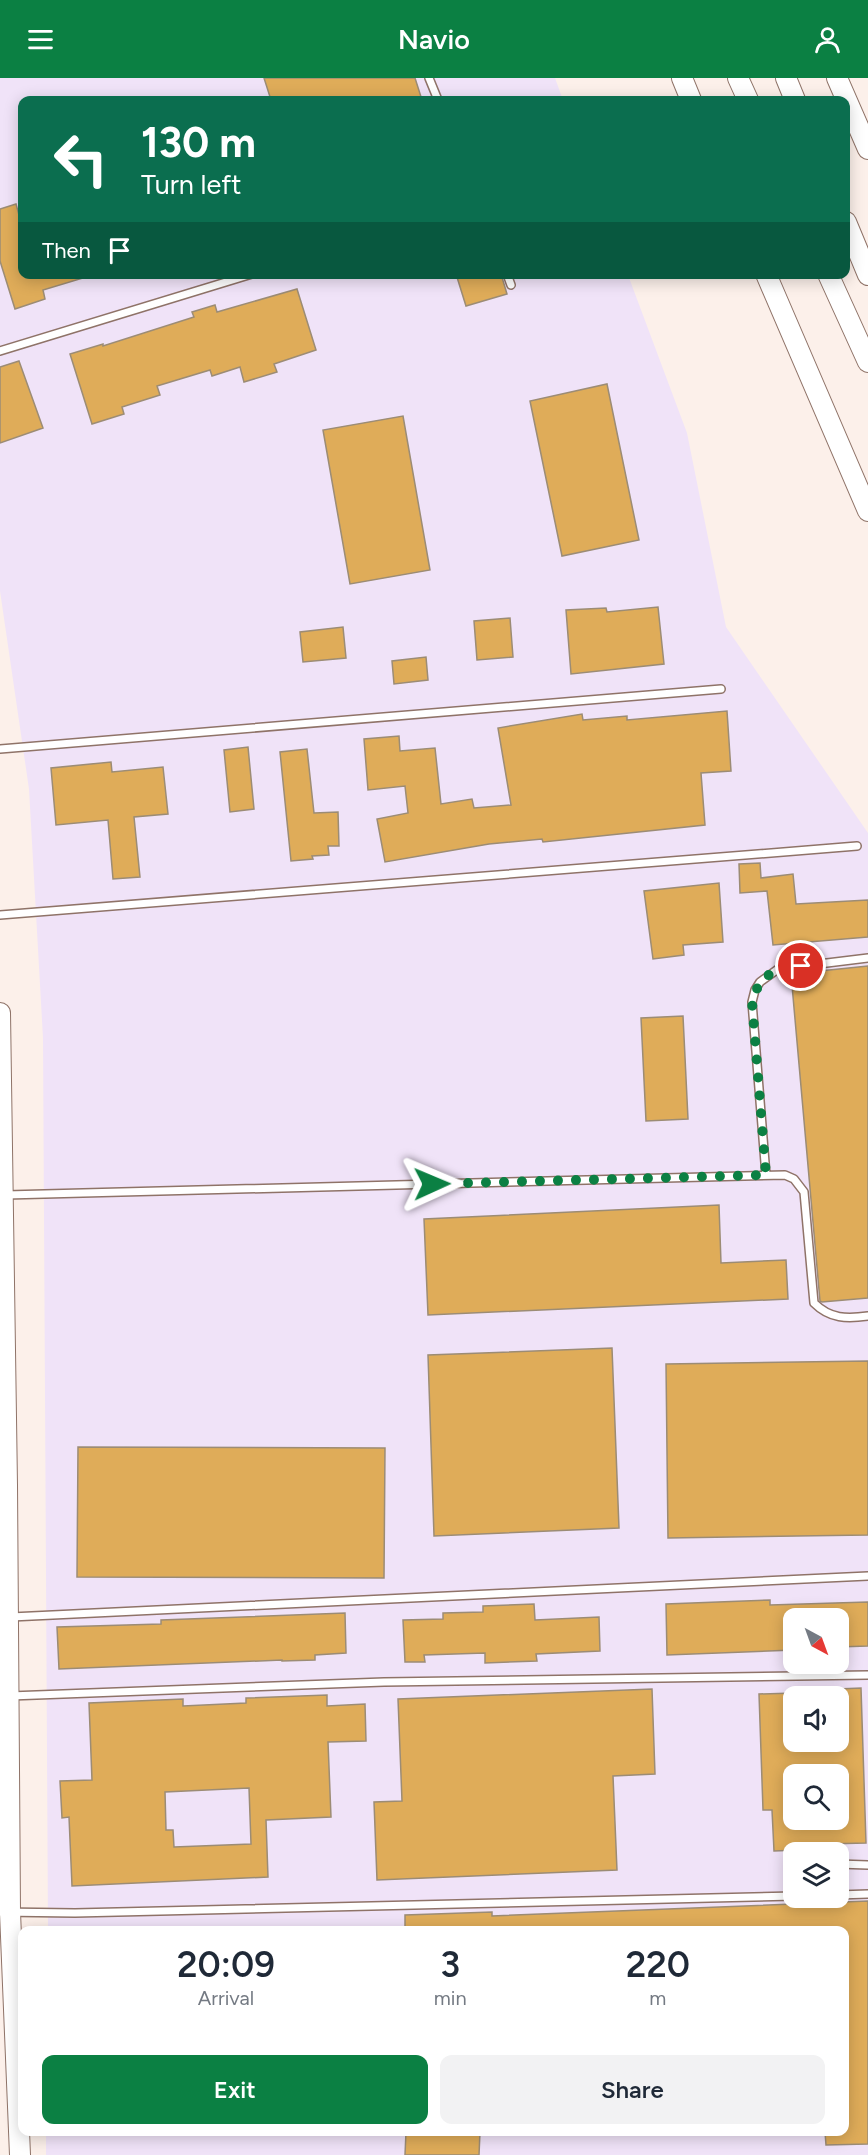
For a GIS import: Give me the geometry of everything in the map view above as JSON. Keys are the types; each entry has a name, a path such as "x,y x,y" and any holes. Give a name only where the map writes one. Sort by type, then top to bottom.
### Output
{"street":[{"path":"682,78 689,96"},
{"path":"738,78 746,96"},
{"path":"786,78 793,96"},
{"path":"837,78 845,96"},
{"path":"850,108 868,149"},
{"path":"850,232 868,275"},
{"path":"768,279 868,511"},
{"path":"830,279 868,362"},
{"path":"0,1013 3,1195 3,1494 9,1696 5,1768 5,1912 8,2062 20,2155"}],"lane":[{"path":"429,78 436,96"},
{"path":"0,351 236,279"},
{"path":"509,279 511,285"},
{"path":"0,748 721,689"},
{"path":"0,915 857,846"},
{"path":"766,1175 752,1002 755,990 760,982 778,969 868,958"},
{"path":"3,1195 785,1175 794,1179 804,1192 814,1303 831,1315 845,1319 868,1317"},
{"path":"8,1617 868,1576"},
{"path":"9,1696 384,1682 868,1675"},
{"path":"849,1864 868,1865"},
{"path":"849,1895 868,1894"},
{"path":"5,1912 75,1913 783,1896"}],"shaded area":[{"path":"0,78 555,78 562,96 18,96 18,279 629,279 687,433 726,627 868,833 868,2155 46,2155 46,2136 849,2136 849,1926 48,1926 43,1038 29,789 0,591"}],"building":[{"path":"264,78 415,78 421,96 270,96"},
{"path":"16,204 18,211 18,279 80,279 43,290 45,299 15,309 0,261 0,209"},
{"path":"458,279 502,279 507,294 466,306"},
{"path":"297,289 316,350 274,364 277,372 244,382 240,367 212,376 210,370 157,386 160,395 122,407 124,414 92,424 70,354 194,317 192,312 215,305 217,312"},
{"path":"19,361 43,428 0,443 0,367"},
{"path":"607,384 639,540 562,556 530,401"},
{"path":"403,416 430,570 350,584 323,430"},
{"path":"658,607 664,664 571,674 566,610 606,608 607,612"},
{"path":"510,618 513,657 477,660 474,621"},
{"path":"343,627 346,658 303,662 300,632"},
{"path":"426,657 428,680 394,684 392,661"},
{"path":"727,711 731,771 701,773 705,825 543,842 542,839 489,844 385,862 377,819 408,813 405,786 368,790 364,739 399,736 400,751 435,748 441,804 472,799 474,808 511,805 498,728 582,714 583,720 627,716 627,720"},
{"path":"248,747 254,809 230,812 224,750"},
{"path":"307,749 314,813 338,812 339,846 328,846 329,855 291,861 280,752"},
{"path":"111,762 112,772 163,767 168,814 134,817 140,877 113,879 108,820 56,825 51,768"},
{"path":"760,863 761,878 793,874 796,904 868,900 868,937 773,945 767,891 740,893 739,864"},
{"path":"719,883 723,942 683,945 684,955 653,959 644,891"},
{"path":"868,966 868,1298 822,1302 820,1301 791,974"},
{"path":"683,1016 688,1119 646,1121 641,1018"},
{"path":"719,1205 721,1263 786,1260 788,1299 428,1315 424,1219"},
{"path":"612,1348 619,1528 434,1536 428,1355"},
{"path":"868,1361 868,1535 668,1538 666,1364"},
{"path":"78,1447 385,1448 384,1578 77,1577"},
{"path":"770,1600 770,1605 868,1602 868,1646 849,1647 849,1608 783,1608 783,1650 667,1655 666,1604"},
{"path":"534,1604 535,1620 599,1617 600,1651 536,1654 537,1661 485,1663 485,1653 424,1655 425,1662 405,1662 403,1620 443,1619 443,1613 483,1612 483,1606"},
{"path":"345,1613 346,1653 315,1655 315,1660 59,1669 57,1627 161,1624 161,1620"},
{"path":"861,1688 866,1843 783,1842 783,1851 774,1851 772,1810 763,1810 759,1694 783,1693 783,1752 849,1752 849,1689"},
{"path":"652,1689 655,1774 613,1776 617,1870 377,1880 374,1802 402,1801 398,1699"},
{"path":"327,1695 327,1706 365,1704 366,1741 328,1742 331,1817 266,1820 268,1877 72,1886 69,1817 62,1818 60,1781 92,1780 89,1703 183,1699 183,1706 246,1703 246,1698","holes":["249,1788 251,1844 174,1847 173,1830 166,1830 165,1792"]},
{"path":"868,1901 868,2144 826,2145 825,2136 849,2136 849,1926 405,1926 405,1915 492,1912 492,1916 783,1904 783,1908 849,1908 849,1902"},
{"path":"406,2136 480,2136 479,2155 405,2155"}],"route":[{"path":"432,1184 766,1175 752,1002 760,982 770,974 778,969 801,966"}]}
